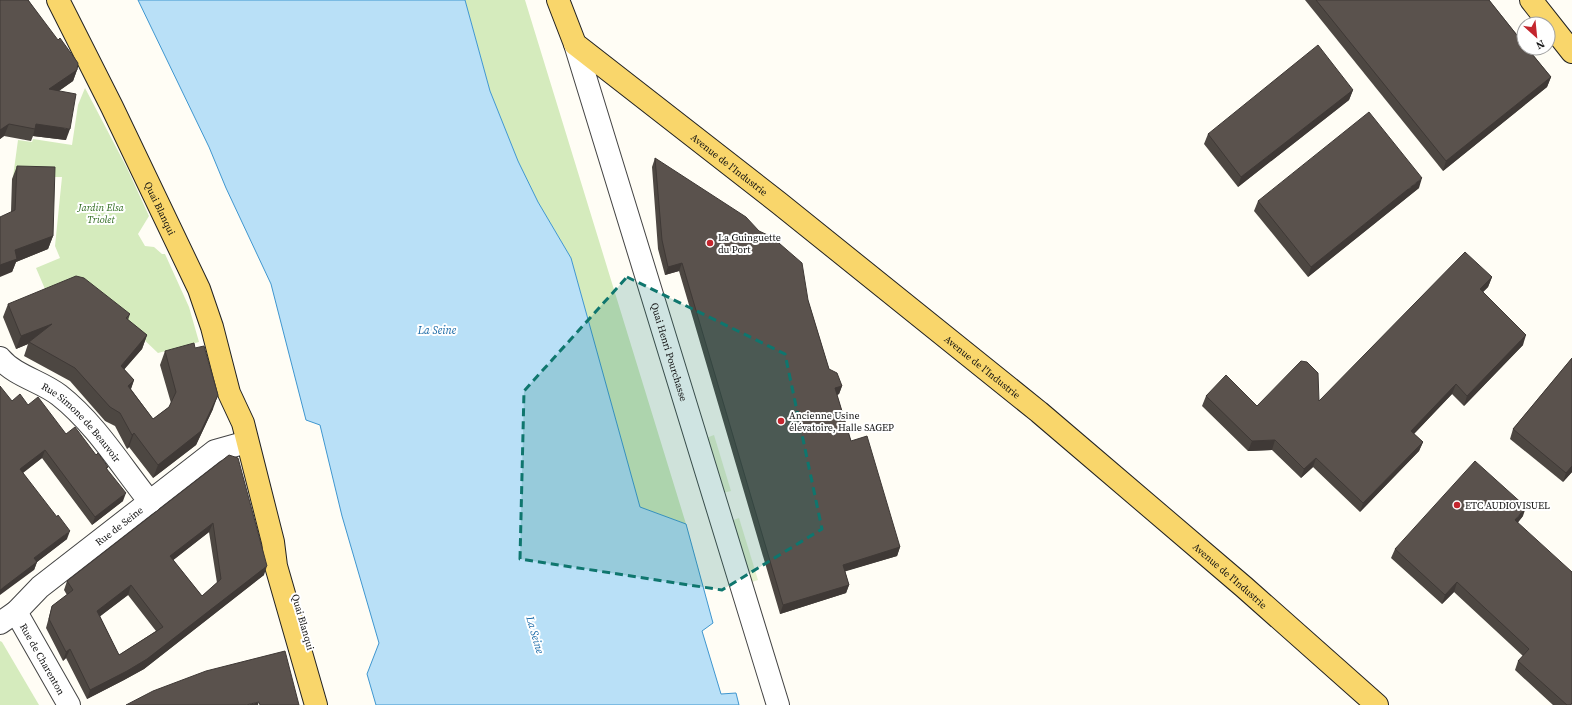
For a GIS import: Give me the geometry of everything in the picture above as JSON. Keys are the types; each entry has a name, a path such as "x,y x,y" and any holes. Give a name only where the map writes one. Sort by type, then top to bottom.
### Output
{"main road":[{"name":"Quai Blanqui","path":"58,0 116,114 199,290 212,327 229,393 245,433 273,542 276,566 316,705"},
{"name":"Quai Blanqui","path":"73,0 210,283 243,394 245,433"},
{"name":"Quai Henri Pourchasse","path":"558,0 575,44"},
{"path":"1531,0 1572,51"},
{"name":"Avenue de l'Industrie","path":"575,44 791,213 1040,412 1244,587 1377,705"},
{"name":"Quai Blanqui","path":"273,542 283,554 326,705"}],"street":[{"name":"Quai Henri Pourchasse","path":"575,44 778,705"},
{"name":"Rue Simone de Beauvoir","path":"0,359 7,365 58,394 84,416 150,502"},
{"name":"Rue de Seine","path":"8,618 40,587 215,451 245,433"},
{"name":"Rue de Charenton","path":"8,618 69,705"}],"highlighted area":[{"path":"627,277 785,354 822,529 722,590 520,559 524,391"}],"green space":[{"path":"465,0 525,0 686,524 640,507 571,258 538,202 518,161 490,91"},
{"name":"Jardin Elsa Triolet","path":"85,88 127,168 149,216 138,234 145,246 154,247 162,254 165,254 189,307 199,342 158,353 77,276 45,289 36,268 60,258 55,246 62,177 13,177 18,140 32,142 33,139 72,145 78,105"},
{"path":"714,435 731,491 723,493 706,438"},
{"path":"739,518 758,580 749,583 731,521"},
{"path":"0,641 2,642 39,705 0,705"}],"water":[{"name":"La Seine","path":"138,0 465,0 490,91 518,161 538,202 571,258 640,507 686,524 713,623 702,631 721,694 736,693 739,705 376,705 367,674 379,643 342,516 320,425 306,420 271,284 226,188 209,147"}],"building":[{"path":"0,0 28,0 58,40 60,38 78,63 77,70 49,89 76,94 70,129 36,124 35,129 9,124 0,130"},
{"path":"1316,0 1489,0 1516,34 1516,56 1534,56 1551,77 1446,161"},
{"path":"1318,45 1353,90 1241,177 1208,134"},
{"path":"1369,112 1422,178 1311,267 1258,201"},
{"name":"Ancienne Usine élévatoire, Halle SAGEP","path":"655,158 746,217 759,231 772,237 802,263 808,300 829,369 837,373 842,386 835,388 851,441 867,436 900,547 843,565 849,585 783,605 682,263 668,267 662,240"},
{"path":"17,166 55,167 53,236 15,250 17,259 0,265 0,217 15,210"},
{"path":"1465,252 1492,277 1480,289 1526,335 1467,396 1456,384 1411,431 1423,442 1363,503 1316,458 1304,469 1275,440 1252,441 1206,396 1226,375 1257,406 1301,361 1307,362 1318,373 1319,401"},
{"path":"76,276 84,278 130,314 126,318 147,335 121,366 134,380 128,386 153,419 169,407 176,392 165,351 194,343 195,348 204,346 218,395 201,431 158,465 134,433 132,435 120,413 110,407 75,368 29,342 52,324 21,336 8,304"},
{"path":"1572,358 1572,466 1566,473 1513,429"},
{"path":"0,386 12,401 20,394 28,405 38,397 66,434 75,427 96,455 98,453 108,467 106,468 126,493 95,517 45,450 20,469 57,517 58,515 70,531 34,558 37,562 0,590"},
{"path":"229,455 238,458 267,566 147,659 90,690 70,649 66,652 49,619 52,606 73,590 67,581","holes":["213,523 221,579 202,596 170,556","131,585 163,627 119,655 97,611"]},
{"path":"1475,461 1526,507 1515,520 1572,572 1572,703 1570,705 1567,705 1518,661 1529,649 1457,582 1445,595 1395,549"},
{"path":"285,651 299,705 260,705 259,702 246,705 126,705 153,691 206,671"}],"place":[{"name":"La Guinguette du Port","path":"710,243"},
{"name":"Ancienne Usine élévatoire, Halle SAGEP","path":"781,421"},
{"name":"ETC AUDIOVISUEL","path":"1457,505"}]}
